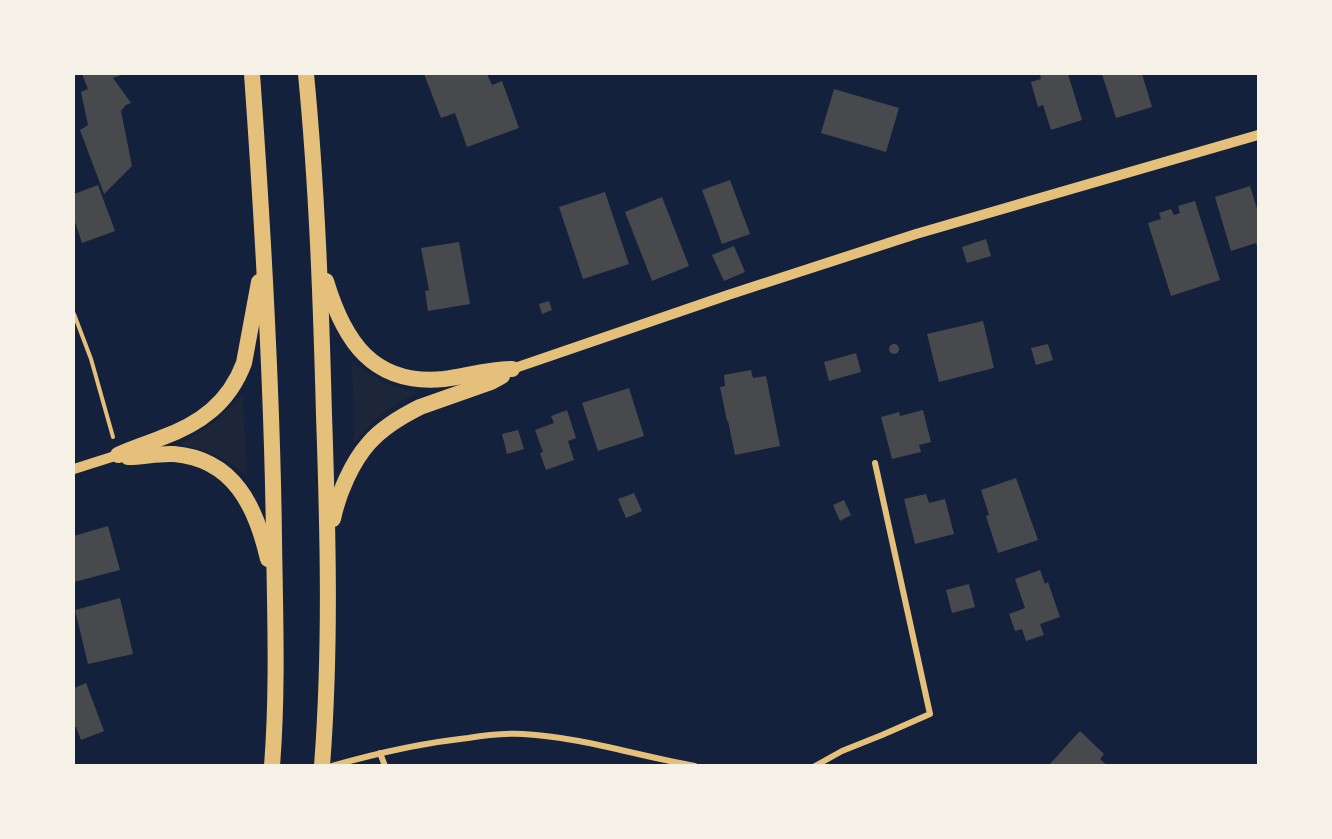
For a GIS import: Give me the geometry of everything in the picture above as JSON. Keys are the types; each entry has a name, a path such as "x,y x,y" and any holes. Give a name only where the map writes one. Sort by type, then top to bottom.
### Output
{"highway":[{"path":"252,74 270,369 275,599 273,757"},
{"path":"306,74 312,136 321,310 328,540 328,647 322,765"},
{"path":"318,248 330,294 346,329 370,360 402,377 418,380 443,379 512,369"},
{"path":"118,455 192,424 211,411 229,392 244,363 263,258"},
{"path":"328,540 336,502 348,476 370,441 409,413 495,380 512,369"},
{"path":"118,455 187,456 216,468 236,483 252,511 262,537 275,599"}],"street":[{"path":"512,369 916,234 1258,135"},
{"path":"74,470 118,455"},
{"path":"815,765 842,751 930,714 875,463"},
{"path":"333,765 380,753 459,739 505,734 525,734 577,742 695,765"},
{"path":"380,753 385,765"}],"path":[{"path":"74,314 94,368 118,455"}],"shaded area":[{"path":"352,361 379,380 392,386 419,392 378,417 355,442 354,442"},
{"path":"242,395 247,476 217,456 181,443 223,415"}],"building":[{"path":"82,74 124,74 113,78 131,103 121,111 132,166 104,194 80,130 88,125 81,92 88,89"},
{"path":"424,74 487,74 492,85 502,81 519,128 467,147 455,113 441,118"},
{"path":"1040,74 1068,74 1082,120 1051,130 1043,105 1038,107 1031,82 1041,79"},
{"path":"1102,74 1142,74 1152,107 1116,118"},
{"path":"834,89 899,108 886,152 821,133"},
{"path":"730,180 750,234 722,244 702,190"},
{"path":"98,185 115,231 82,243 74,219 74,194"},
{"path":"1250,186 1258,212 1258,250 1256,243 1231,251 1215,197"},
{"path":"605,192 629,264 583,279 559,207"},
{"path":"662,197 689,266 652,281 625,212"},
{"path":"1195,201 1220,280 1171,296 1148,223 1161,219 1159,213 1171,209 1174,215 1180,213 1178,206"},
{"path":"986,239 991,256 967,263 962,247"},
{"path":"459,242 470,304 428,311 425,291 429,290 421,248"},
{"path":"734,246 745,272 724,281 712,255"},
{"path":"549,301 552,310 542,314 539,304"},
{"path":"983,321 994,368 939,382 927,334"},
{"path":"894,344 899,349 894,354 889,349"},
{"path":"1048,344 1053,360 1036,365 1031,348"},
{"path":"856,353 861,372 829,381 824,362"},
{"path":"751,370 753,378 766,376 780,446 735,455 720,387 725,386 724,375"},
{"path":"629,388 644,436 598,451 582,403"},
{"path":"567,410 576,438 568,441 574,460 546,470 540,453 543,452 535,430 554,423 551,416"},
{"path":"923,410 931,442 919,445 921,452 892,459 881,417 899,412 900,416"},
{"path":"518,430 524,449 507,454 502,434"},
{"path":"1016,478 1038,540 998,553 986,516 989,515 981,490"},
{"path":"634,493 642,511 626,518 618,499"},
{"path":"926,494 929,503 945,499 954,534 915,544 904,499"},
{"path":"844,500 851,515 840,521 833,505"},
{"path":"108,526 120,570 74,582 74,536"},
{"path":"1040,570 1045,584 1048,582 1060,617 1040,624 1044,635 1026,641 1022,629 1015,631 1009,614 1025,608 1015,579"},
{"path":"969,584 975,607 952,613 946,590"},
{"path":"120,598 133,654 88,664 75,610"},
{"path":"86,683 104,731 81,740 74,727 74,688"},
{"path":"1080,731 1104,754 1100,759 1108,766 1048,766"}]}
